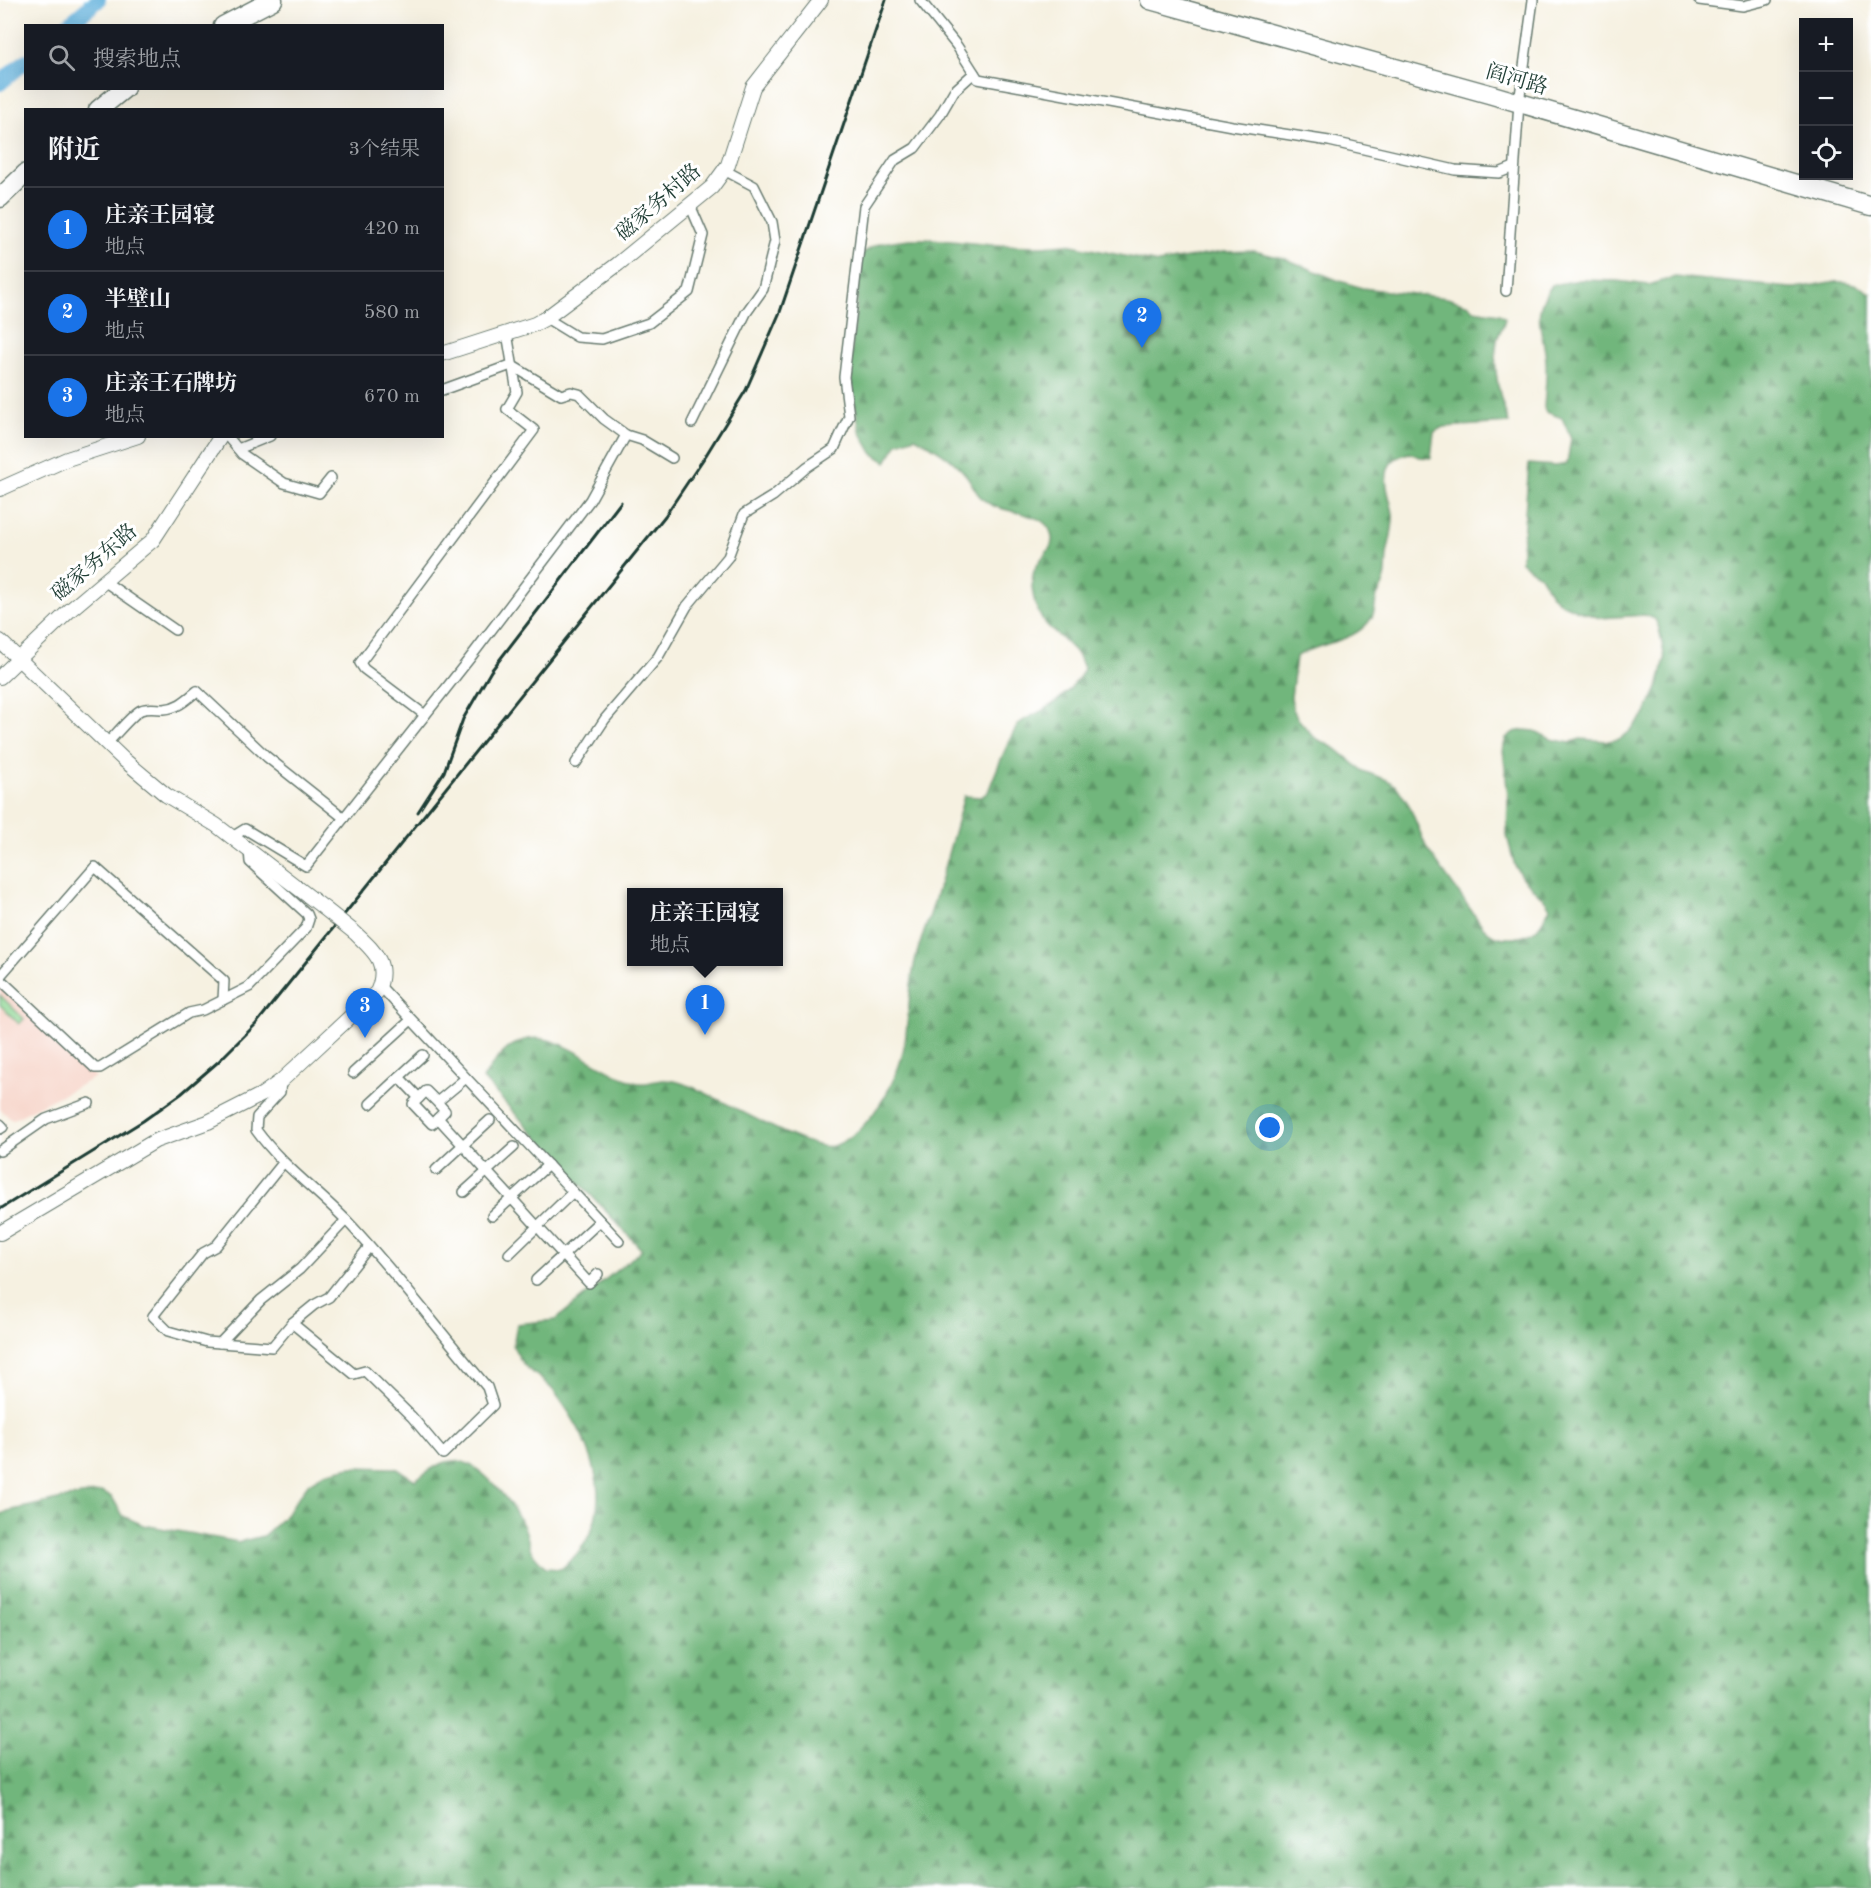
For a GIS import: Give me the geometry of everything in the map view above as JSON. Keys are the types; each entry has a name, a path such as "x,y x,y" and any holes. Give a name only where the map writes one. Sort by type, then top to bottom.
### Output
{"highway":[{"path":"226,24 273,0"},
{"name":"阎河路","path":"1150,0 1519,103 1871,206"},
{"path":"100,108 122,90"},
{"path":"0,198 24,175"}],"street":[{"name":"磁家务村路","path":"444,353 546,318 618,264 712,187 728,165 753,87 822,0"},
{"path":"920,0 957,46 978,79 1232,126 1329,141 1455,170 1499,173 1514,166"},
{"path":"1506,291 1519,103 1533,0"},
{"path":"1699,0 1743,6 1767,0"},
{"path":"576,763 605,719 658,657 687,606 728,557 744,514 773,496 807,466 834,449 849,416 844,377 864,206 895,160 915,148 940,115 954,91 974,73"},
{"path":"692,423 746,313 763,289 775,242 772,222 754,186 724,170"},
{"path":"546,318 577,337 602,339 649,323 690,292 703,235 690,205"},
{"path":"425,715 364,669 360,663 534,430 507,409 517,392 507,333"},
{"path":"444,389 511,365"},
{"path":"511,365 561,395 571,392 579,394 604,419 626,435 642,440 672,458"},
{"path":"232,837 245,830 306,866 590,500 626,435"},
{"path":"0,489 67,459 132,438"},
{"name":"磁家务东路","path":"0,677 153,540 219,438"},
{"path":"228,438 237,449 284,483 319,494 331,478"},
{"path":"237,449 265,438"},
{"path":"104,582 175,630"},
{"path":"0,640 107,743 166,795 232,837 354,932 376,953 382,972 377,992 281,1081 263,1094 208,1122 155,1141 0,1233"},
{"path":"107,743 141,710 165,709 180,705 196,691 267,757 344,818"},
{"path":"223,1000 224,981 95,867 0,978 94,1068 99,1068 189,1013 203,1010 223,1000 249,987 306,928 309,919 307,914 250,862 249,850"},
{"path":"380,986 620,1241"},
{"path":"352,1073 411,1020"},
{"path":"369,1104 423,1054"},
{"path":"399,1077 419,1098"},
{"path":"437,1102 466,1078"},
{"path":"281,1081 280,1092 257,1117 256,1130 283,1163 346,1220 487,1387 493,1405 443,1454 412,1417 365,1371 354,1374 292,1323"},
{"path":"426,1091 445,1111 432,1124 413,1104 419,1098 426,1091"},
{"path":"0,1151 46,1119 89,1103"},
{"path":"438,1118 589,1283 598,1274"},
{"path":"436,1170 490,1120"},
{"path":"0,1124 3,1127 0,1129"},
{"path":"464,1192 514,1147"},
{"path":"283,1163 216,1246 203,1253 153,1316 168,1331 207,1342 272,1347 292,1323 329,1296 369,1247"},
{"path":"492,1216 548,1165"},
{"path":"509,1254 573,1192"},
{"path":"220,1343 261,1300 300,1269 346,1220"},
{"path":"536,1280 600,1221"}],"shaded area":[{"path":"0,985 96,1077 12,1120 0,1109"}],"green space":[{"path":"910,239 992,245 1067,244 1158,263 1223,252 1254,251 1286,259 1362,288 1447,298 1469,305 1474,310 1499,314 1505,318 1497,340 1495,362 1499,393 1509,423 1443,427 1434,432 1431,458 1409,453 1391,463 1386,481 1393,524 1386,573 1376,599 1373,615 1357,632 1296,657 1291,697 1298,719 1315,738 1336,749 1363,771 1387,780 1397,787 1409,805 1427,849 1483,927 1495,936 1504,938 1520,937 1533,932 1541,924 1550,908 1546,901 1523,879 1515,866 1507,836 1508,797 1503,749 1506,738 1514,732 1524,730 1535,731 1551,739 1570,743 1579,739 1608,741 1620,739 1645,714 1659,684 1665,659 1655,619 1645,615 1600,618 1576,610 1561,603 1551,594 1540,576 1521,562 1529,464 1556,466 1567,464 1571,438 1562,418 1546,412 1544,408 1546,361 1539,314 1545,296 1552,285 1580,280 1649,285 1675,277 1791,288 1846,282 1858,285 1871,293 1871,1888 0,1888 0,1515 8,1511 101,1492 112,1497 123,1516 143,1525 239,1542 263,1536 283,1518 309,1483 325,1473 350,1467 396,1468 415,1480 437,1466 452,1461 463,1462 474,1467 496,1487 522,1522 532,1552 546,1568 561,1569 581,1549 593,1527 598,1504 597,1481 591,1457 568,1411 553,1390 525,1366 513,1346 517,1324 555,1320 642,1250 483,1079 500,1055 518,1042 535,1038 552,1041 631,1081 645,1083 666,1080 683,1083 785,1133 821,1146 837,1145 857,1132 878,1108 890,1087 903,1054 910,988 919,945 932,909 964,796 981,797 988,792 1012,735 1020,723 1062,697 1077,681 1084,669 1075,652 1041,618 1034,598 1032,581 1034,570 1052,543 1051,533 1047,526 1033,517 988,503 955,464 922,440 915,437 898,443 886,462 872,453 860,431 849,375 862,255 878,244"},
{"path":"0,995 24,1019 19,1024 0,1005"}],"waterway":[{"path":"85,0 89,7"},
{"path":"69,24 98,0"},
{"path":"0,83 24,63"}],"railway":[{"path":"0,1209 143,1121 181,1094 218,1062 256,1024 665,516 746,390 780,312 886,0"},
{"path":"418,812 444,772 463,719 491,671 621,502"}],"place":[{"name":"半壁山","path":"1142,348"},
{"name":"庄亲王园寝","path":"705,1035"},
{"name":"庄亲王石牌坊","path":"365,1038"}]}
